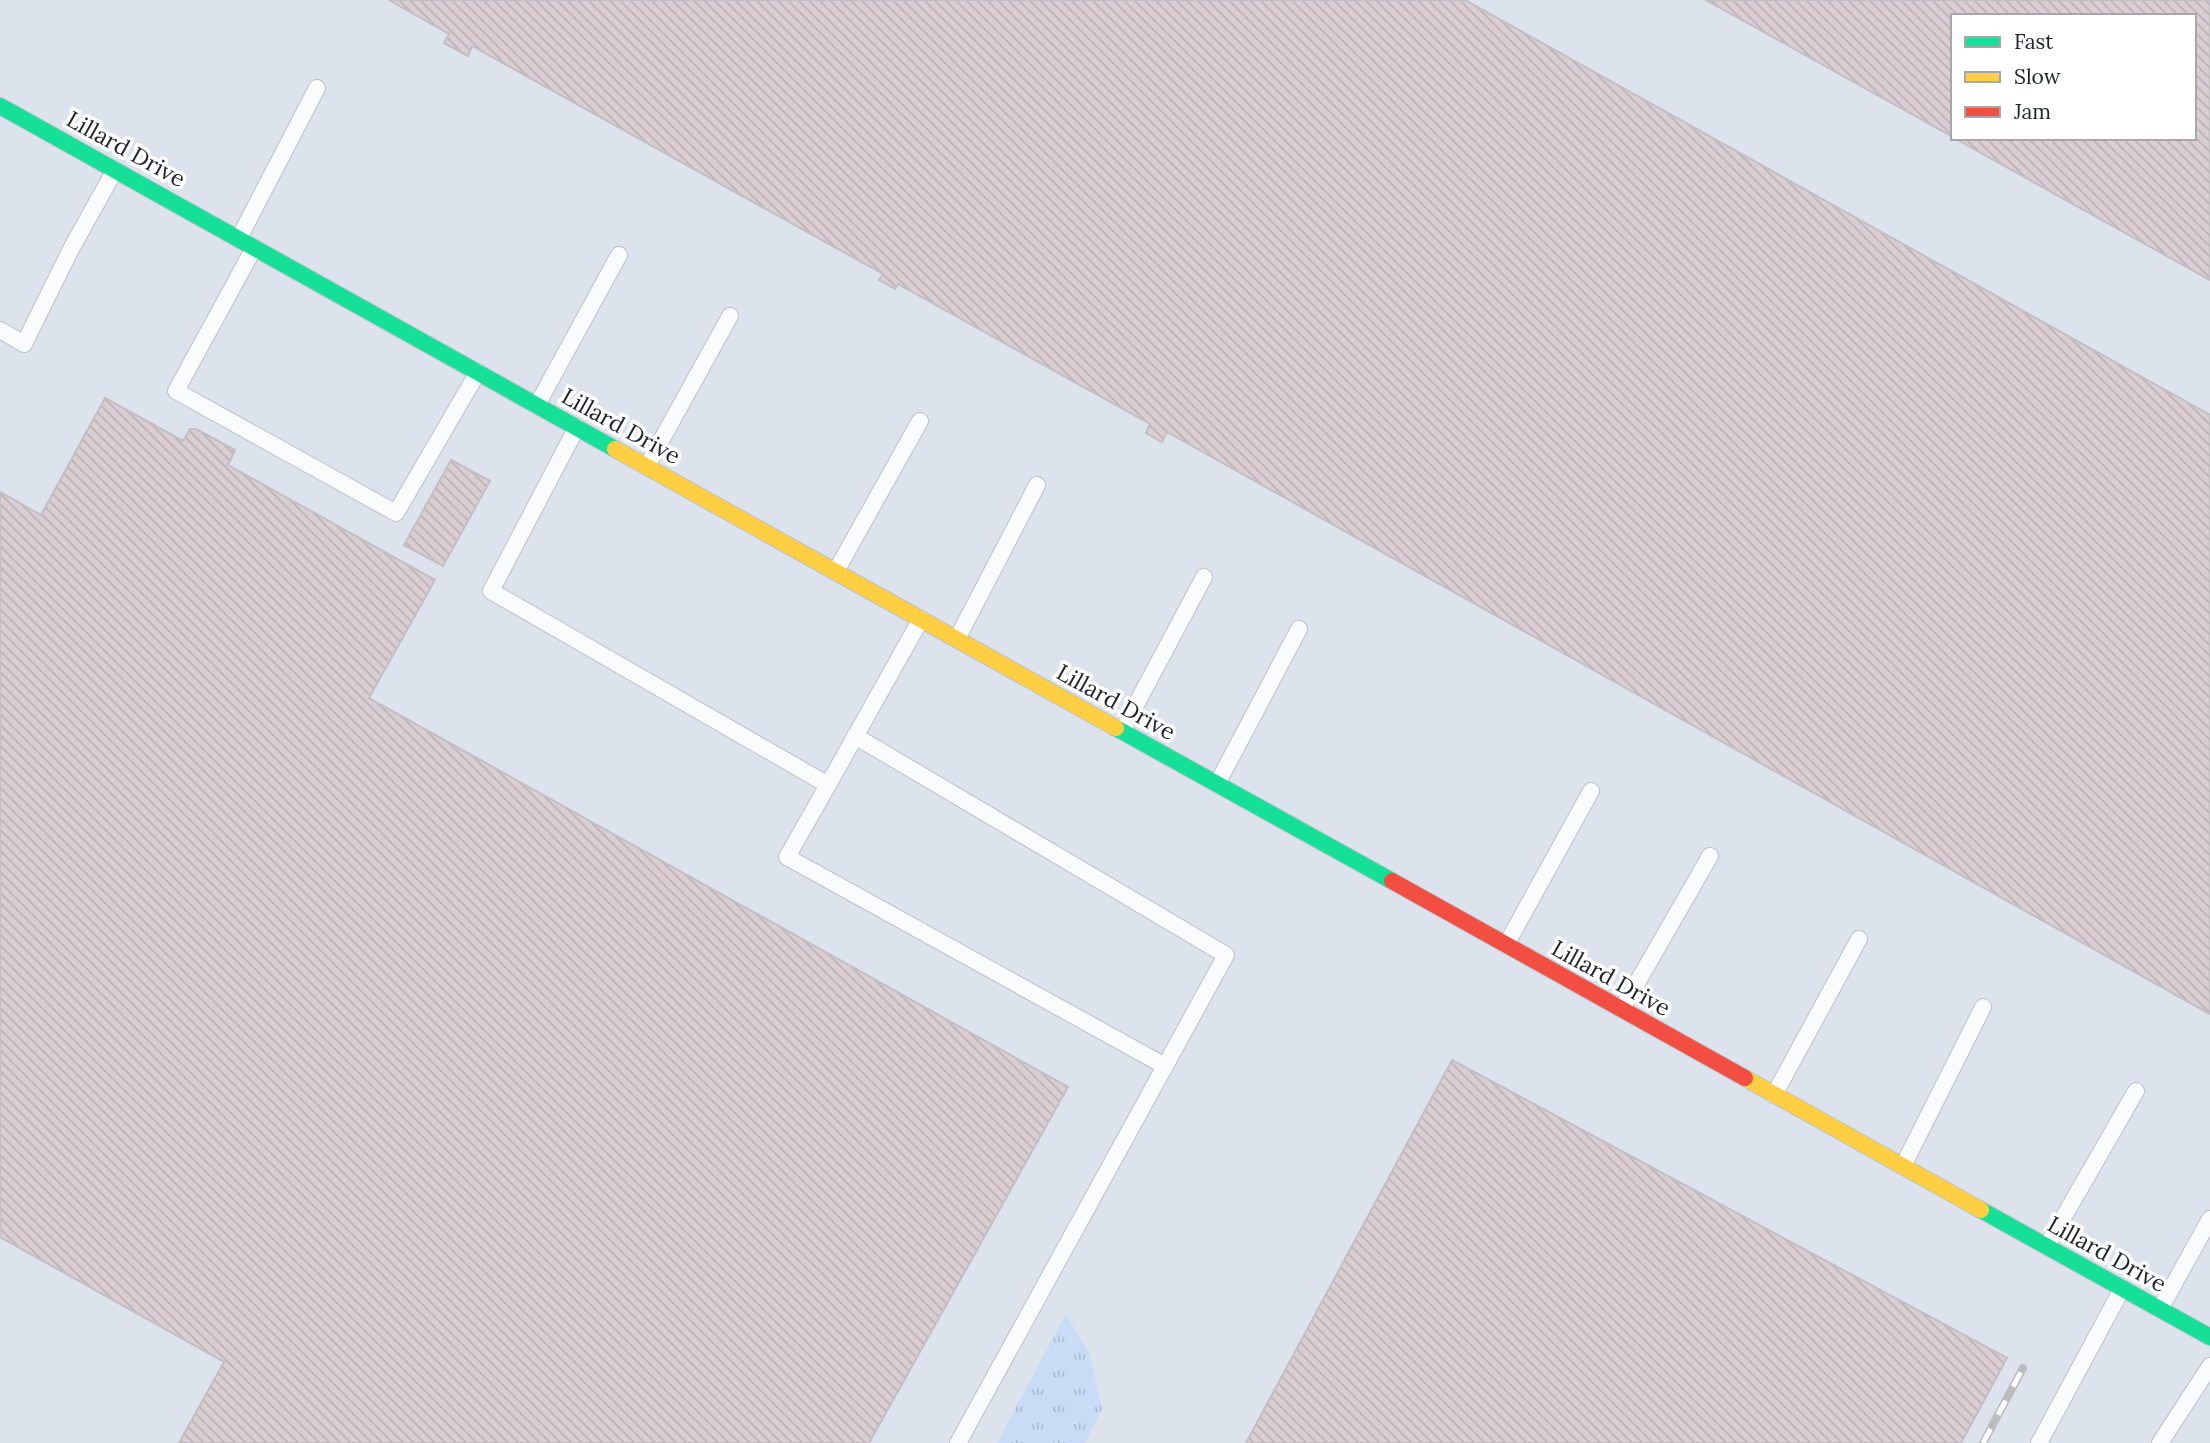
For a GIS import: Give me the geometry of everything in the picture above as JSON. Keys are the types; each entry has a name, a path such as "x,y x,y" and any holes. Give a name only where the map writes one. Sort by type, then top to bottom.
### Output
{"street":[{"name":"Lillard Drive","path":"0,106 2210,1337"}],"lane":[{"path":"239,238 317,88"},
{"path":"0,330 24,344 115,170"},
{"path":"254,247 176,391 396,513 478,372"},
{"path":"537,405 619,255"},
{"path":"647,466 730,316"},
{"path":"836,571 920,421"},
{"path":"577,427 491,591 828,785"},
{"path":"957,639 1037,485"},
{"path":"1122,731 1204,578"},
{"path":"921,619 787,857 1165,1066"},
{"path":"1217,784 1298,629"},
{"path":"855,736 1226,955 958,1443"},
{"path":"1506,945 1591,791"},
{"path":"1622,1010 1710,856"},
{"path":"1774,1095 1859,939"},
{"path":"1903,1166 1983,1007"},
{"path":"2047,1247 2136,1091"},
{"path":"2160,1310 2210,1219"},
{"path":"2039,1443 2123,1289"},
{"path":"2160,1443 2210,1366"}],"green space":[{"path":"1066,1314 1090,1355 1102,1409 1085,1443 997,1443"}],"building":[{"path":"389,0 1465,0 2210,415 2210,1014 1167,432 1162,442 1146,433 1150,424 898,284 895,289 879,280 883,274 472,46 468,56 444,43 449,34"},
{"path":"1706,0 2210,0 2210,280 1958,140 2196,140 2196,14 1951,14 1951,136"},
{"path":"105,398 183,441 190,429 196,429 235,450 228,465 435,580 369,698 1068,1087 869,1443 179,1443 224,1362 0,1237 0,492 41,515"},
{"path":"451,460 490,481 443,566 404,545"},
{"path":"1452,1060 2007,1358 1961,1443 1246,1443"}],"railway":[{"path":"1983,1443 2023,1368"}],"traffic: fast":[{"path":"0,106 615,449"},
{"path":"1116,728 1392,881"},
{"path":"1981,1210 2210,1337"}],"traffic: slow":[{"path":"615,449 1116,728"},
{"path":"1745,1078 1981,1210"}],"traffic: jam":[{"path":"1392,881 1745,1078"}]}
